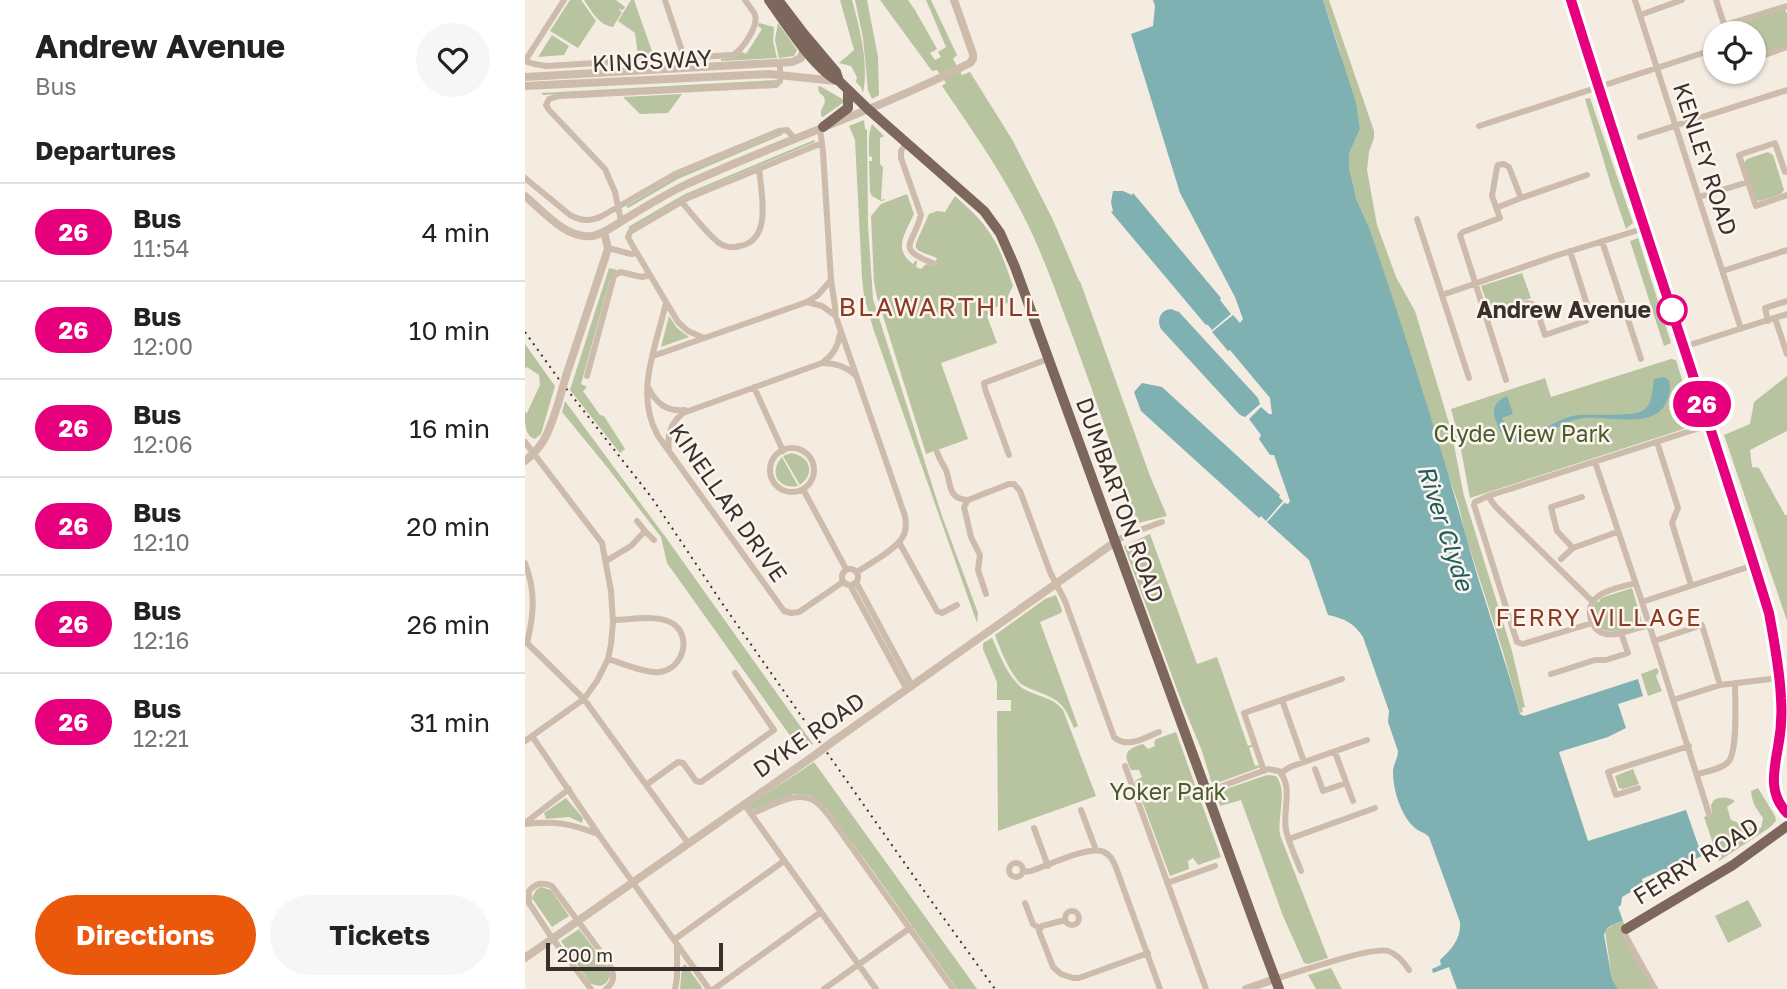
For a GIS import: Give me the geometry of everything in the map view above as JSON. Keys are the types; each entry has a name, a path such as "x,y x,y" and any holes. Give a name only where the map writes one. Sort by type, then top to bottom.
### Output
{"main road":[{"name":"DUMBARTON ROAD","path":"769,0 829,75 976,203 1000,233 1015,267 1277,984"},
{"name":"DUMBARTON ROAD","path":"778,0 836,72 839,81"},
{"path":"821,128 848,108 848,90"},
{"name":"FERRY ROAD","path":"1626,929 1733,865 1787,826"}],"street":[{"path":"564,0 525,61 546,65 728,56 737,53 756,24 755,15 745,0"},
{"path":"665,0 684,57"},
{"path":"525,196 577,235 590,236 604,232 685,185 868,109 971,62 973,54 954,0"},
{"path":"1571,0 1769,613 1781,700 1773,783 1776,797 1787,813"},
{"name":"KENLEY ROAD","path":"1635,0 1741,329"},
{"path":"1640,15 1682,0"},
{"path":"1716,0 1723,21"},
{"path":"1737,21 1787,6"},
{"path":"781,75 780,63 797,61 802,56 804,47"},
{"path":"1766,54 1787,47"},
{"path":"1479,126 1703,53"},
{"name":"KINGSWAY","path":"525,77 780,63"},
{"name":"KINGSWAY","path":"525,86 769,74 839,81"},
{"name":"KINGSWAY","path":"619,206 605,169 547,107 546,103 551,98 776,85 780,83 781,75"},
{"path":"1640,137 1787,90"},
{"path":"821,128 831,280 836,316 906,520 905,534 899,542 857,572"},
{"path":"525,178 566,213 578,219 594,220 675,174 781,130 789,132 794,138"},
{"path":"704,338 682,327 628,237 632,231 681,201 822,142"},
{"path":"1787,182 1786,171 1775,143 1739,155 1756,206 1787,195"},
{"path":"906,144 901,151 901,158 921,215 910,248 914,255 935,264"},
{"path":"1506,380 1460,235 1500,218 1492,197 1497,167 1501,164 1507,164 1509,167 1521,198"},
{"path":"681,201 719,242 730,247 745,245 756,237 762,226 759,168"},
{"path":"1496,208 1587,175"},
{"path":"1699,197 1748,182"},
{"path":"619,206 621,221"},
{"path":"1417,219 1469,378"},
{"path":"1442,295 1646,228"},
{"path":"525,461 546,439 608,248 604,232"},
{"path":"1602,241 1641,359"},
{"path":"608,248 636,253"},
{"path":"1723,271 1787,250"},
{"path":"1486,316 1527,303 1532,304 1536,308 1545,335 1588,320 1590,314 1570,251"},
{"path":"587,376 614,275 620,272 642,277 650,275"},
{"path":"653,356 807,302 818,295 831,280"},
{"path":"1787,300 1765,308 1787,354"},
{"path":"807,302 822,306 836,316"},
{"name":"KINELLAR DRIVE","path":"666,303 647,385 646,401 658,436 784,611 799,612 843,582"},
{"path":"1683,347 1787,314"},
{"path":"647,385 663,407 675,411 687,410 822,363 830,358 841,332"},
{"path":"1009,455 985,383 1048,359"},
{"path":"822,363 842,366 856,376"},
{"path":"754,387 783,451"},
{"path":"669,453 671,427 678,416 687,410"},
{"path":"1592,623 1523,644 1516,640 1474,505 1476,500 1709,425"},
{"path":"525,442 602,543 613,620 608,659 585,699 528,739 569,789 712,989 821,912"},
{"path":"1657,442 1678,508 1672,523 1691,585"},
{"path":"801,450 813,463 811,481 803,489 786,491 773,480 772,463 783,451 801,450"},
{"path":"937,452 947,471 947,479 953,492 960,499 968,499 1009,484 1018,487 1051,575 1065,601 1112,733 1120,742 1129,743 1159,732"},
{"path":"1595,462 1709,814"},
{"path":"803,489 846,569"},
{"path":"1488,496 1592,601"},
{"path":"1573,548 1557,531 1551,507 1582,497"},
{"path":"968,499 964,512 971,537 980,555 978,569 986,594"},
{"path":"637,521 655,540"},
{"path":"1115,542 1126,535 1162,522"},
{"path":"606,561 634,543 645,531"},
{"path":"1561,559 1573,548 1617,532"},
{"path":"899,542 937,611 942,613 957,605"},
{"name":"DYKE ROAD","path":"525,958 1115,542"},
{"path":"525,563 533,598 526,643 585,699 688,843"},
{"path":"1642,602 1754,565"},
{"path":"853,584 858,578 857,572 851,568 846,569 841,575 843,582 853,584 910,682 910,688"},
{"path":"1635,583 1601,593 1592,601 1592,623 1604,634 1614,635 1650,626"},
{"path":"608,659 646,671 663,672 680,660 684,647 680,632 670,622 650,619 613,620"},
{"path":"1654,641 1702,625 1720,685"},
{"path":"1551,674 1628,653 1621,633"},
{"path":"646,785 678,762 683,763 696,781 701,782 774,730 735,673"},
{"path":"1673,700 1720,685 1779,678"},
{"path":"1264,771 1244,713 1342,679"},
{"path":"1698,774 1725,765 1731,756 1735,683"},
{"path":"1282,699 1304,762"},
{"path":"1281,773 1290,767 1367,740"},
{"path":"1638,788 1616,795 1608,772 1689,746"},
{"path":"1335,752 1353,801"},
{"path":"1125,766 1206,989"},
{"path":"1206,792 1264,771 1275,769 1281,773 1287,796 1285,825 1301,871"},
{"path":"1315,769 1322,791 1346,783"},
{"path":"525,824 569,789"},
{"path":"751,814 792,798 815,801 830,817 953,989"},
{"path":"744,804 876,989"},
{"path":"1289,839 1375,808"},
{"path":"1080,810 1096,850"},
{"path":"525,824 549,821 566,823 600,835"},
{"path":"1077,826 1085,822"},
{"path":"1034,828 1048,866"},
{"path":"1023,872 1096,850 1107,854 1113,860 1160,989"},
{"path":"676,942 784,861"},
{"path":"1167,883 1215,866"},
{"path":"591,989 529,904 529,891 537,884 552,886 609,963 614,979 606,989"},
{"path":"1025,903 1033,924 1039,928 1051,964 1058,972 1069,977 1079,978 1147,953"},
{"path":"1039,928 1065,920"},
{"path":"824,989 910,928"},
{"path":"1626,929 1625,935 1655,989"},
{"path":"675,989 676,942"},
{"path":"1246,989 1277,984 1346,958 1379,950 1394,954 1409,970"}],"green space":[{"path":"570,0 581,0 596,21 578,48 550,31"},
{"path":"584,0 616,0 625,7 623,10 618,9 622,12 613,27 600,21"},
{"path":"631,0 634,0 653,54 638,55 635,33 618,21"},
{"path":"840,0 852,0 858,23 864,58 863,93 851,66 839,63 854,50"},
{"path":"855,0 867,0 878,57 879,95 872,99 868,90 863,38"},
{"path":"880,0 908,0 937,49 930,53 935,60 941,57 938,52 946,47 926,0 931,0 957,55 953,59 962,75 970,72 1013,141 1080,281 1167,516 1138,523 1075,342 1028,225 994,164 942,86 946,83 937,70 932,71"},
{"name":"Clyde View Park","path":"1323,0 1329,0 1374,131 1367,170 1377,225 1396,277 1415,311 1452,433 1457,432 1451,409 1545,378 1551,397 1671,359 1676,360 1696,425 1470,498 1459,439 1453,440 1464,496 1512,651 1525,707 1520,713 1458,503 1369,227 1357,201 1349,168 1349,154 1360,129"},
{"path":"1785,10 1787,45 1766,52 1766,21 1747,21"},
{"path":"759,23 774,27 773,41 777,58 721,61 734,58 742,52 746,54 762,29 758,26"},
{"path":"778,23 797,50 794,56 779,58 775,40"},
{"path":"552,35 569,46 564,55 538,57"},
{"path":"777,80 774,83 541,93"},
{"path":"820,86 844,100 823,117 821,111 825,102 819,92"},
{"path":"682,94 668,113 640,114 623,97"},
{"path":"1590,98 1633,223 1626,229 1585,99"},
{"path":"864,120 867,130 868,225 873,299 942,516 978,613 977,623 864,296 855,140 849,126"},
{"path":"872,124 884,136 880,138 880,164 883,167 881,200 885,200 881,201 870,192 869,161 872,161 872,157 869,156 869,140"},
{"path":"782,133 678,179 628,208 626,206 677,176"},
{"path":"814,140 815,142 686,196 630,229 628,227 685,194"},
{"path":"1768,152 1773,155 1784,190 1781,194 1760,201 1755,199 1744,163 1747,159"},
{"path":"907,194 914,214 902,246 903,252 913,264 916,260 916,267 921,269 926,264 934,266 937,258 919,251 916,243 929,214 945,212 955,196 976,215 992,236 1013,286 1008,296 1010,302 994,308 987,316 997,343 941,363 968,439 926,454 874,282 871,216 881,204"},
{"path":"1638,238 1671,343 1664,346 1630,241"},
{"path":"609,268 617,270 610,279 581,384 587,387 583,391 600,415 604,416 625,449 620,453 570,390"},
{"path":"1522,273 1531,298 1490,311 1481,286"},
{"path":"669,316 677,328 689,337 661,347"},
{"path":"525,344 555,386 541,434 535,439 527,432 525,412 527,413 540,385 539,375 527,367 525,369"},
{"path":"1787,376 1787,431 1750,450 1752,467 1759,468 1787,515 1787,621 1724,435 1750,424 1754,402"},
{"path":"565,401 813,744 801,751 667,563 661,537 562,412"},
{"path":"791,453 803,458 809,466 808,475 800,485 783,456"},
{"path":"782,457 798,486 785,485 777,479 776,468"},
{"path":"1150,534 1197,664 1217,657 1248,746 1253,744 1249,748 1255,766 1261,767 1217,783 1211,781 1124,546"},
{"path":"1632,588 1642,622 1616,631 1603,630 1594,620 1596,602"},
{"path":"1056,595 1061,613 1040,622 1078,726 1074,728 1060,704 1051,697 1023,685 1017,679 995,635 1045,599"},
{"path":"992,638 1005,666 1019,685 1055,702 1063,710 1096,796 998,831 997,711 1011,711 1011,700 997,700 997,682 983,649 983,643"},
{"path":"1657,668 1659,672 1656,676 1662,691 1648,696 1641,674"},
{"name":"Yoker Park","path":"1176,732 1221,857 1198,865 1193,858 1188,861 1189,869 1170,876 1135,782 1142,777 1139,770 1131,770 1127,753 1143,744 1148,749 1155,746 1156,739"},
{"path":"814,762 977,989 957,989 873,871 827,809 817,800 810,795 794,794 752,810 748,806"},
{"path":"1633,769 1639,784 1619,788 1615,776"},
{"path":"1267,775 1276,776 1279,782 1282,796 1280,835 1328,958 1308,964 1304,963 1283,916 1241,800 1220,806 1217,795 1220,791"},
{"path":"1758,788 1776,821 1719,861 1704,817 1712,814 1711,805 1714,800 1727,798 1735,801 1727,807 1731,820 1751,828 1761,828 1763,818 1754,803 1751,791"},
{"path":"566,798 583,818 582,823 569,817 546,819 544,813"},
{"path":"541,887 551,890 569,916 552,927 532,898"},
{"path":"1748,900 1762,926 1728,943 1715,916"},
{"path":"1623,921 1625,935 1654,989 1618,989 1612,979 1605,931"},
{"path":"579,929 611,974 603,985 590,983 561,941"},
{"path":"685,964 702,989 680,989 682,967"},
{"path":"1331,968 1342,989 1316,989 1308,975"}],"water":[{"name":"River Clyde","path":"1153,0 1323,0 1356,103 1360,129 1349,154 1349,168 1357,201 1369,227 1419,381 1520,714 1524,716 1638,679 1643,696 1618,704 1626,728 1608,737 1559,752 1588,841 1686,810 1702,856 1642,879 1643,885 1622,897 1618,907 1623,921 1609,927 1604,935 1612,979 1618,989 1457,989 1449,967 1433,973 1432,969 1441,965 1440,960 1455,943 1460,922 1429,837 1410,823 1399,802 1393,772 1398,751 1388,722 1389,711 1363,637 1349,622 1328,615 1309,560 1267,522 1284,503 1288,504 1290,501 1274,455 1270,455 1259,439 1261,435 1249,419 1261,407 1272,414 1270,398 1212,332 1233,315 1240,323 1243,319 1235,297 1180,193 1131,34 1153,26"},
{"path":"1113,191 1133,193 1221,298 1231,314 1212,330 1111,212"},
{"path":"1171,309 1179,312 1258,398 1260,404 1245,417 1240,415 1161,329 1160,316"},
{"path":"1664,377 1669,380 1668,399 1658,413 1648,417 1578,419 1534,439 1519,441 1499,430 1494,413 1495,406 1507,396 1513,414 1502,418 1510,429 1522,435 1572,416 1639,412 1649,404 1654,379"},
{"path":"1142,383 1162,387 1280,495 1283,501 1266,521 1261,516 1259,518 1141,411 1134,392"}],"railway":[{"path":"525,332 652,498 724,606 995,989"}],"bus line":[{"name":"26","path":"1571,0 1769,613 1781,700 1773,783 1776,797 1787,813"}],"place":[{"name":"Andrew Avenue","path":"1672,310"}],"district":[{"name":"BLAWARTHILL","path":"940,307"},
{"name":"FERRY VILLAGE","path":"1599,618"}]}
